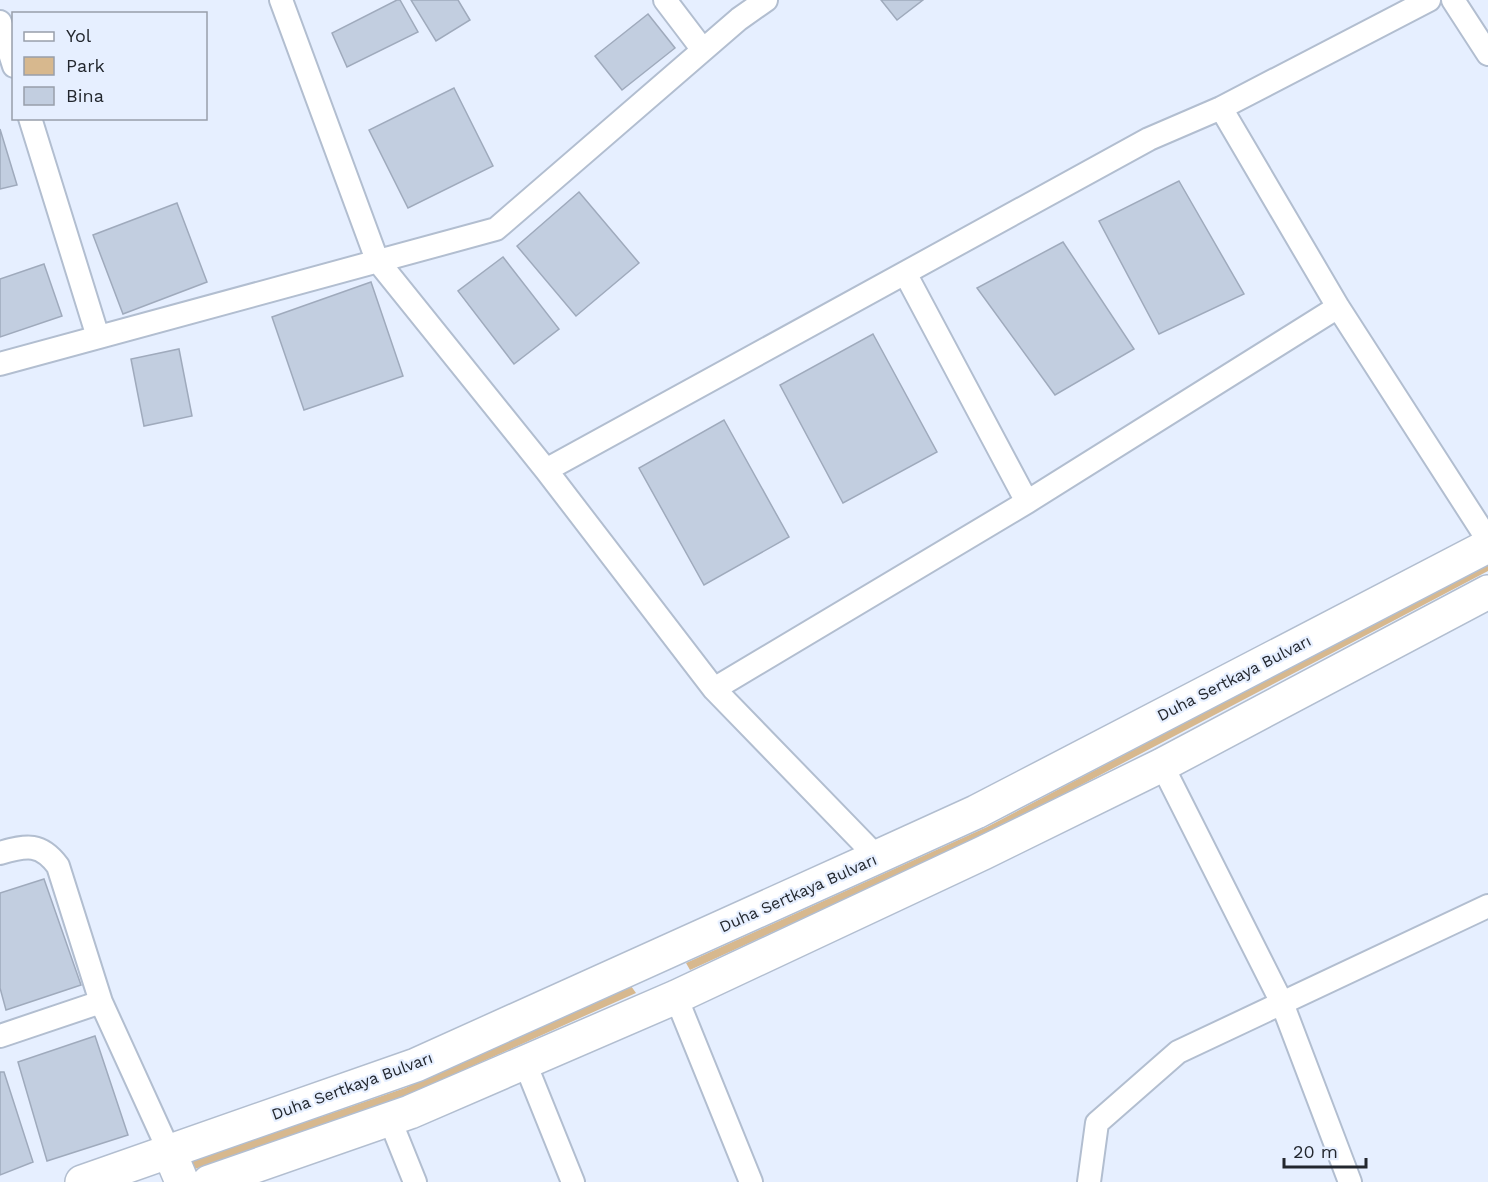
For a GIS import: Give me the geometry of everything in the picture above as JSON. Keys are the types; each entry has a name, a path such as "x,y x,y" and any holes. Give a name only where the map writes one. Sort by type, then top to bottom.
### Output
{"main road":[{"name":"Duha Sertkaya Bulvarı","path":"82,1182 416,1065 654,958 976,812 1488,546"},
{"path":"209,1182 390,1120 676,997 983,853 1162,765 1488,592"},
{"path":"654,958 676,997"},
{"path":"169,1151 183,1182"}],"street":[{"path":"281,0 377,260 546,470 714,689 877,857"},
{"path":"665,0 703,50"},
{"path":"0,364 496,229 703,50 766,0"},
{"path":"546,470 1149,139 1221,108 1429,0"},
{"path":"1453,0 1488,54"},
{"path":"0,22 12,60"},
{"path":"1221,108 1338,307 1488,540"},
{"path":"31,120 98,337"},
{"path":"905,273 1027,502"},
{"path":"714,689 1027,502 1338,307"},
{"path":"1162,765 1282,1003 1350,1182"},
{"path":"0,853 33,847 48,852 58,866 100,1002 169,1151"},
{"path":"1089,1182 1097,1122 1178,1052 1282,1003 1486,914"},
{"path":"676,997 751,1182"},
{"path":"0,1036 100,1002"},
{"path":"525,1063 573,1182"},
{"path":"390,1120 415,1182"}],"green space":[{"path":"1488,563 1488,571 990,833 690,970 686,963 987,827"},
{"path":"631,986 636,993 412,1093 195,1169 192,1161 405,1088"}],"building":[{"path":"400,0 418,32 347,67 332,33"},
{"path":"411,0 458,0 470,20 436,41"},
{"path":"881,0 923,0 897,20"},
{"path":"648,14 675,48 622,90 595,56"},
{"path":"454,88 493,166 408,208 369,130"},
{"path":"0,129 17,185 0,189"},
{"path":"1179,181 1244,294 1159,334 1099,221"},
{"path":"579,192 639,263 576,316 517,246"},
{"path":"177,203 207,282 123,314 93,235"},
{"path":"1063,242 1134,349 1055,395 977,288"},
{"path":"503,257 559,329 514,364 458,291"},
{"path":"44,264 62,316 0,337 0,279"},
{"path":"371,282 403,376 304,410 272,317"},
{"path":"873,334 937,452 843,503 780,385"},
{"path":"179,349 192,416 144,426 131,359"},
{"path":"724,420 789,537 704,585 639,468"},
{"path":"44,879 81,985 6,1010 0,988 0,893"},
{"path":"95,1036 128,1135 47,1161 18,1062"},
{"path":"0,1072 4,1072 33,1162 0,1175"}]}
